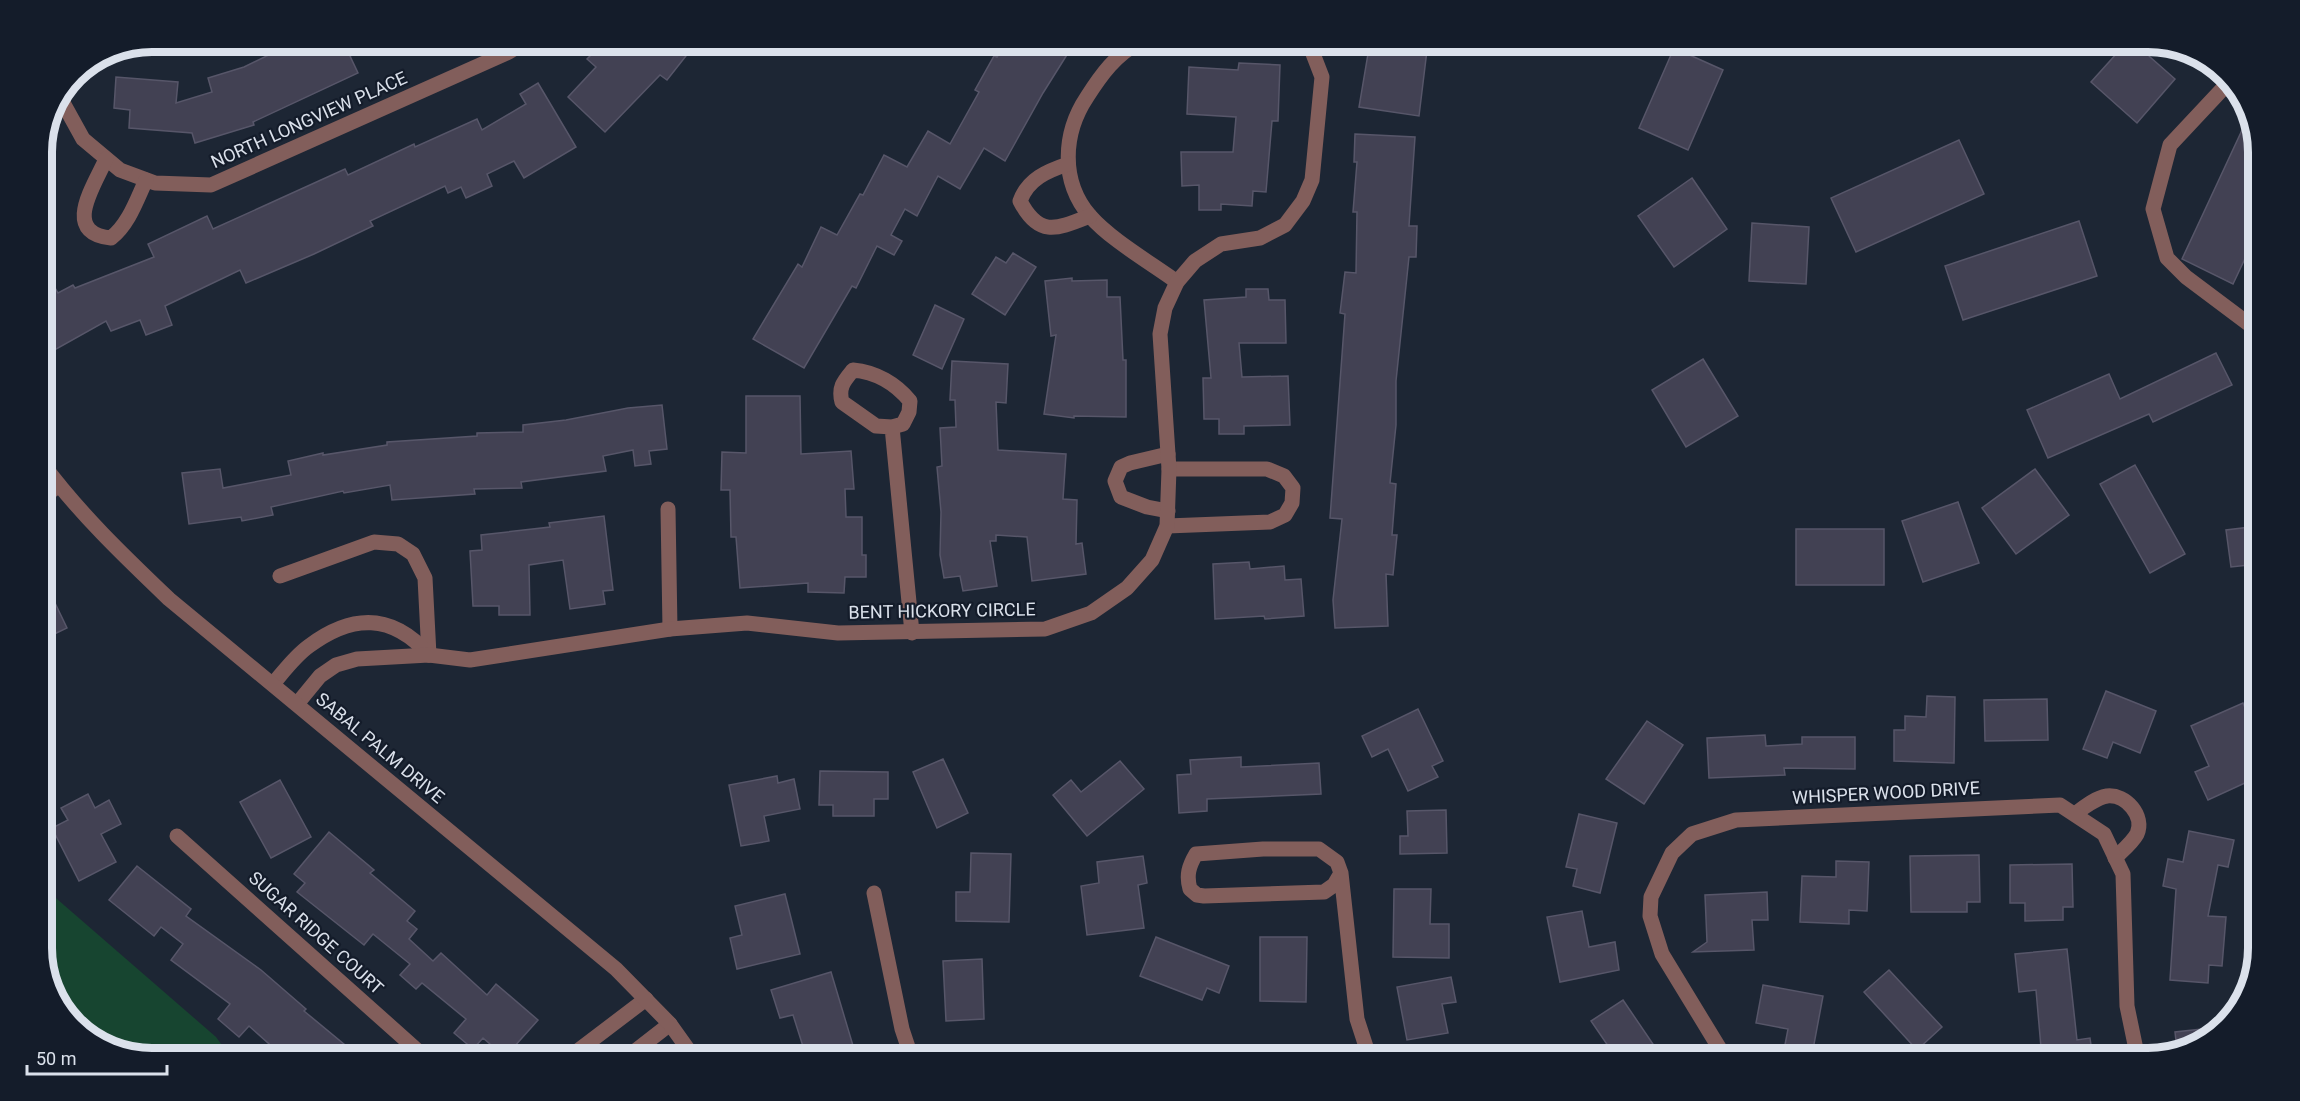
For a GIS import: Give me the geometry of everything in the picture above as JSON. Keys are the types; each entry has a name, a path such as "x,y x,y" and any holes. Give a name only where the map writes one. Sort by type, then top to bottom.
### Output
{"street":[{"name":"NORTH LONGVIEW PLACE","path":"65,105 83,138 120,170 156,183 211,185 509,52"},
{"path":"1123,52 1100,75 1078,110 1068,140 1068,164 1077,194 1090,216 1116,238 1177,282"},
{"name":"BENT HICKORY CIRCLE","path":"297,704 320,676 336,665 357,659 429,655 470,660 670,629 747,623 838,633 1045,629 1091,613 1127,588 1152,560 1167,519 1169,462 1160,334 1165,308 1177,282 1195,261 1221,244 1260,238 1285,225 1303,201 1312,180 1322,77 1312,52"},
{"path":"2224,88 2170,145 2153,209 2167,258 2186,277 2247,323"},
{"path":"106,159 84,209 83,222 89,231 99,237 111,238 126,222 146,180"},
{"path":"1068,164 1044,172 1024,189 1020,201 1028,216 1039,226 1052,228 1090,216"},
{"path":"853,370 867,371 899,388 910,401 909,412 903,424 892,427 876,426 842,402 839,392 853,370"},
{"path":"892,427 912,633"},
{"path":"1130,462 1169,462 1267,469 1284,476 1293,488 1292,503 1285,515 1270,522 1167,519 1147,507 1121,497 1115,481 1121,467 1130,462"},
{"name":"SABAL PALM DRIVE","path":"53,478 113,545 169,599 579,937 646,999 670,1024 687,1048"},
{"path":"53,489 58,485"},
{"path":"668,509 670,629"},
{"path":"280,576 374,542 398,544 413,554 425,578 429,655"},
{"path":"273,684 309,646 338,629 372,621 396,628 414,638 429,655"},
{"path":"2074,814 2108,796 2116,797 2134,809 2138,816 2139,828 2136,836 2115,858"},
{"name":"WHISPER WOOD DRIVE","path":"1719,1048 1662,954 1650,916 1651,897 1672,853 1692,834 1736,820 2060,805 2104,834 2122,874 2127,1006 2136,1048"},
{"name":"SUGAR RIDGE COURT","path":"177,836 416,1048"},
{"path":"1341,873 1334,885 1324,892 1204,896 1197,895 1190,889 1188,875 1189,866 1196,854 1263,849 1319,849 1337,862 1341,873 1357,1019 1366,1048"},
{"path":"874,893 902,1029 908,1048"},
{"path":"581,1048 646,999"},
{"path":"639,1048 670,1024"}],"green space":[{"path":"53,896 216,1037 224,1048 133,1047 114,1041 91,1028 73,1010 66,999 54,968"}],"building":[{"path":"358,52 350,56 358,73 253,122 254,125 195,143 192,133 129,128 130,110 114,108 116,77 178,82 176,103 212,92 208,78 244,67 273,53"},
{"path":"594,52 689,52 667,80 660,75 605,132 568,97 596,67 587,59"},
{"path":"1000,52 1069,52 1005,161 984,148 960,189 938,176 917,216 905,209 891,235 902,241 894,255 877,246 856,288 852,286 804,368 753,339 798,264 802,267 821,227 837,235 860,194 863,195 884,155 907,167 928,131 950,144 979,92 975,90 994,56 997,57"},
{"path":"1368,52 1427,52 1419,116 1359,107"},
{"path":"1672,52 1683,52 1723,70 1688,150 1639,128"},
{"path":"2118,52 2144,52 2175,79 2137,123 2091,82"},
{"path":"1239,63 1280,65 1278,121 1272,121 1266,192 1253,191 1252,206 1221,204 1221,210 1199,210 1199,185 1182,186 1181,152 1233,152 1236,117 1187,114 1189,67 1238,70"},
{"path":"538,83 576,147 524,178 514,161 487,174 492,186 466,198 461,187 448,193 445,186 370,221 373,226 246,283 240,270 165,306 172,325 146,335 140,320 111,331 106,321 53,351 53,284 58,293 73,285 75,288 154,257 148,244 207,216 213,229 345,169 348,175 414,144 415,147 477,119 482,130 526,104 520,94"},
{"path":"2243,128 2245,129 2247,146 2247,254 2233,284 2182,259"},
{"path":"1355,134 1415,137 1409,226 1417,226 1416,257 1409,257 1396,381 1396,425 1390,483 1396,484 1392,535 1397,535 1393,575 1386,574 1388,626 1335,628 1333,600 1342,519 1330,518 1345,314 1340,313 1345,272 1356,273 1357,212 1353,212 1357,162 1354,162"},
{"path":"1959,140 1984,194 1856,252 1831,198"},
{"path":"1692,178 1727,229 1674,267 1638,216"},
{"path":"2079,221 2097,276 1963,320 1945,266"},
{"path":"1752,223 1809,227 1806,284 1749,281"},
{"path":"1013,253 1036,267 1005,315 972,294 996,257 1006,263"},
{"path":"1072,278 1072,281 1107,280 1107,297 1120,297 1123,360 1126,360 1126,417 1074,416 1074,418 1044,414 1056,335 1051,336 1045,281"},
{"path":"1246,289 1268,289 1269,300 1285,300 1286,343 1239,343 1242,377 1288,376 1290,425 1244,426 1244,434 1219,434 1219,419 1204,419 1203,378 1211,378 1204,300 1246,297"},
{"path":"935,305 964,319 942,369 913,355"},
{"path":"2216,353 2232,385 2153,422 2149,414 2048,458 2027,410 2109,374 2120,399"},
{"path":"1703,359 1738,416 1686,447 1652,390"},
{"path":"952,361 1008,364 1006,403 996,402 998,450 1066,454 1063,499 1077,500 1076,544 1082,543 1086,574 1032,581 1027,537 996,535 996,541 990,541 997,586 963,591 960,576 944,578 940,555 941,512 937,467 942,466 940,428 956,427 955,400 950,400"},
{"path":"746,396 800,396 801,454 851,451 854,489 845,489 846,517 862,517 862,555 866,555 866,577 845,577 844,593 808,592 808,583 740,588 736,537 731,537 730,490 721,490 722,452 746,453"},
{"path":"662,405 667,449 649,451 651,464 635,466 633,450 603,456 606,471 521,482 522,488 474,489 475,494 392,500 390,485 344,493 343,491 271,507 273,515 242,521 241,517 189,524 182,473 220,469 223,488 291,475 288,461 323,453 323,455 387,445 387,442 477,436 477,433 523,432 523,425 566,420 628,408"},
{"path":"2135,465 2185,554 2150,573 2100,484"},
{"path":"2035,469 2069,515 2016,554 1982,508"},
{"path":"1958,502 1979,563 1923,582 1902,521"},
{"path":"604,516 613,590 603,591 605,604 570,609 563,560 529,565 530,615 499,615 499,606 473,606 470,551 482,550 481,535 550,527 549,523"},
{"path":"2247,527 2248,565 2231,567 2226,530"},
{"path":"1796,529 1884,529 1884,585 1796,585"},
{"path":"1249,562 1250,569 1284,566 1285,580 1301,579 1304,616 1215,619 1213,564"},
{"path":"53,599 67,628 53,635"},
{"path":"2106,691 2156,711 2140,753 2113,742 2107,758 2083,749"},
{"path":"1927,696 1955,697 1954,763 1894,761 1894,730 1905,730 1905,716 1926,717"},
{"path":"2047,699 2048,740 1985,741 1984,700"},
{"path":"2243,703 2248,714 2248,782 2208,800 2195,772 2209,766 2191,726"},
{"path":"1418,709 1443,761 1432,766 1438,777 1408,791 1388,749 1372,757 1362,736"},
{"path":"1647,721 1683,745 1644,804 1606,779"},
{"path":"1765,735 1766,746 1802,744 1802,737 1855,737 1855,769 1784,768 1785,775 1709,778 1707,738"},
{"path":"1241,757 1241,767 1319,763 1321,794 1207,799 1207,811 1179,813 1177,775 1191,774 1190,760"},
{"path":"943,759 968,813 937,828 913,772"},
{"path":"1120,761 1144,789 1087,836 1053,795 1071,780 1081,792"},
{"path":"820,771 888,772 888,799 874,799 874,816 833,816 833,805 819,805"},
{"path":"777,776 778,783 794,779 800,809 764,816 769,841 741,846 729,785"},
{"path":"280,780 311,837 271,858 240,802"},
{"path":"88,794 95,808 109,800 121,824 101,834 116,862 79,881 53,830 53,828 68,820 61,808"},
{"path":"1446,810 1447,853 1400,854 1400,836 1408,836 1407,811"},
{"path":"1579,814 1617,823 1600,893 1573,886 1577,869 1566,867"},
{"path":"2189,831 2234,840 2228,867 2218,865 2208,916 2226,917 2222,966 2209,965 2208,983 2170,980 2176,889 2163,886 2168,859 2183,862"},
{"path":"329,832 374,870 370,873 415,911 407,921 417,929 409,939 433,961 441,953 487,995 496,984 538,1020 513,1048 495,1048 483,1038 472,1048 454,1033 466,1019 422,983 416,989 400,975 410,964 373,934 364,945 297,892 305,883 294,874"},
{"path":"971,853 1011,854 1009,922 956,921 956,892 970,892"},
{"path":"1979,855 1980,902 1967,902 1967,912 1911,912 1910,856"},
{"path":"1143,856 1147,883 1138,885 1144,928 1087,935 1081,886 1099,883 1097,862"},
{"path":"1836,861 1869,862 1867,911 1849,910 1849,924 1800,922 1802,876 1836,877"},
{"path":"2072,864 2073,907 2063,907 2063,920 2025,921 2025,903 2010,903 2010,865"},
{"path":"137,866 191,909 186,916 261,970 306,1009 304,1011 349,1048 274,1048 249,1026 239,1037 218,1019 230,1004 171,960 183,944 161,927 154,936 109,900"},
{"path":"1394,889 1431,889 1430,924 1449,924 1449,958 1393,957"},
{"path":"1767,892 1768,920 1752,920 1754,950 1693,952 1707,942 1705,895"},
{"path":"785,894 800,954 737,969 730,938 742,935 735,906"},
{"path":"1582,911 1589,947 1615,942 1619,970 1560,982 1547,917"},
{"path":"1156,937 1229,966 1219,993 1207,988 1202,1000 1140,976"},
{"path":"1260,937 1307,937 1306,1002 1260,1001"},
{"path":"2067,949 2077,1040 2090,1038 2091,1048 2041,1048 2036,990 2019,992 2015,954"},
{"path":"982,959 984,1019 946,1021 943,961"},
{"path":"1889,970 1942,1027 1919,1048 1915,1048 1864,992"},
{"path":"831,972 854,1048 804,1048 793,1015 780,1018 771,990"},
{"path":"1451,977 1456,1002 1442,1004 1448,1033 1407,1040 1397,987"},
{"path":"1763,985 1823,996 1813,1048 1784,1048 1788,1029 1756,1023"},
{"path":"1623,1000 1655,1047 1609,1048 1591,1021"},
{"path":"2207,1029 2176,1044 2175,1032"}]}
